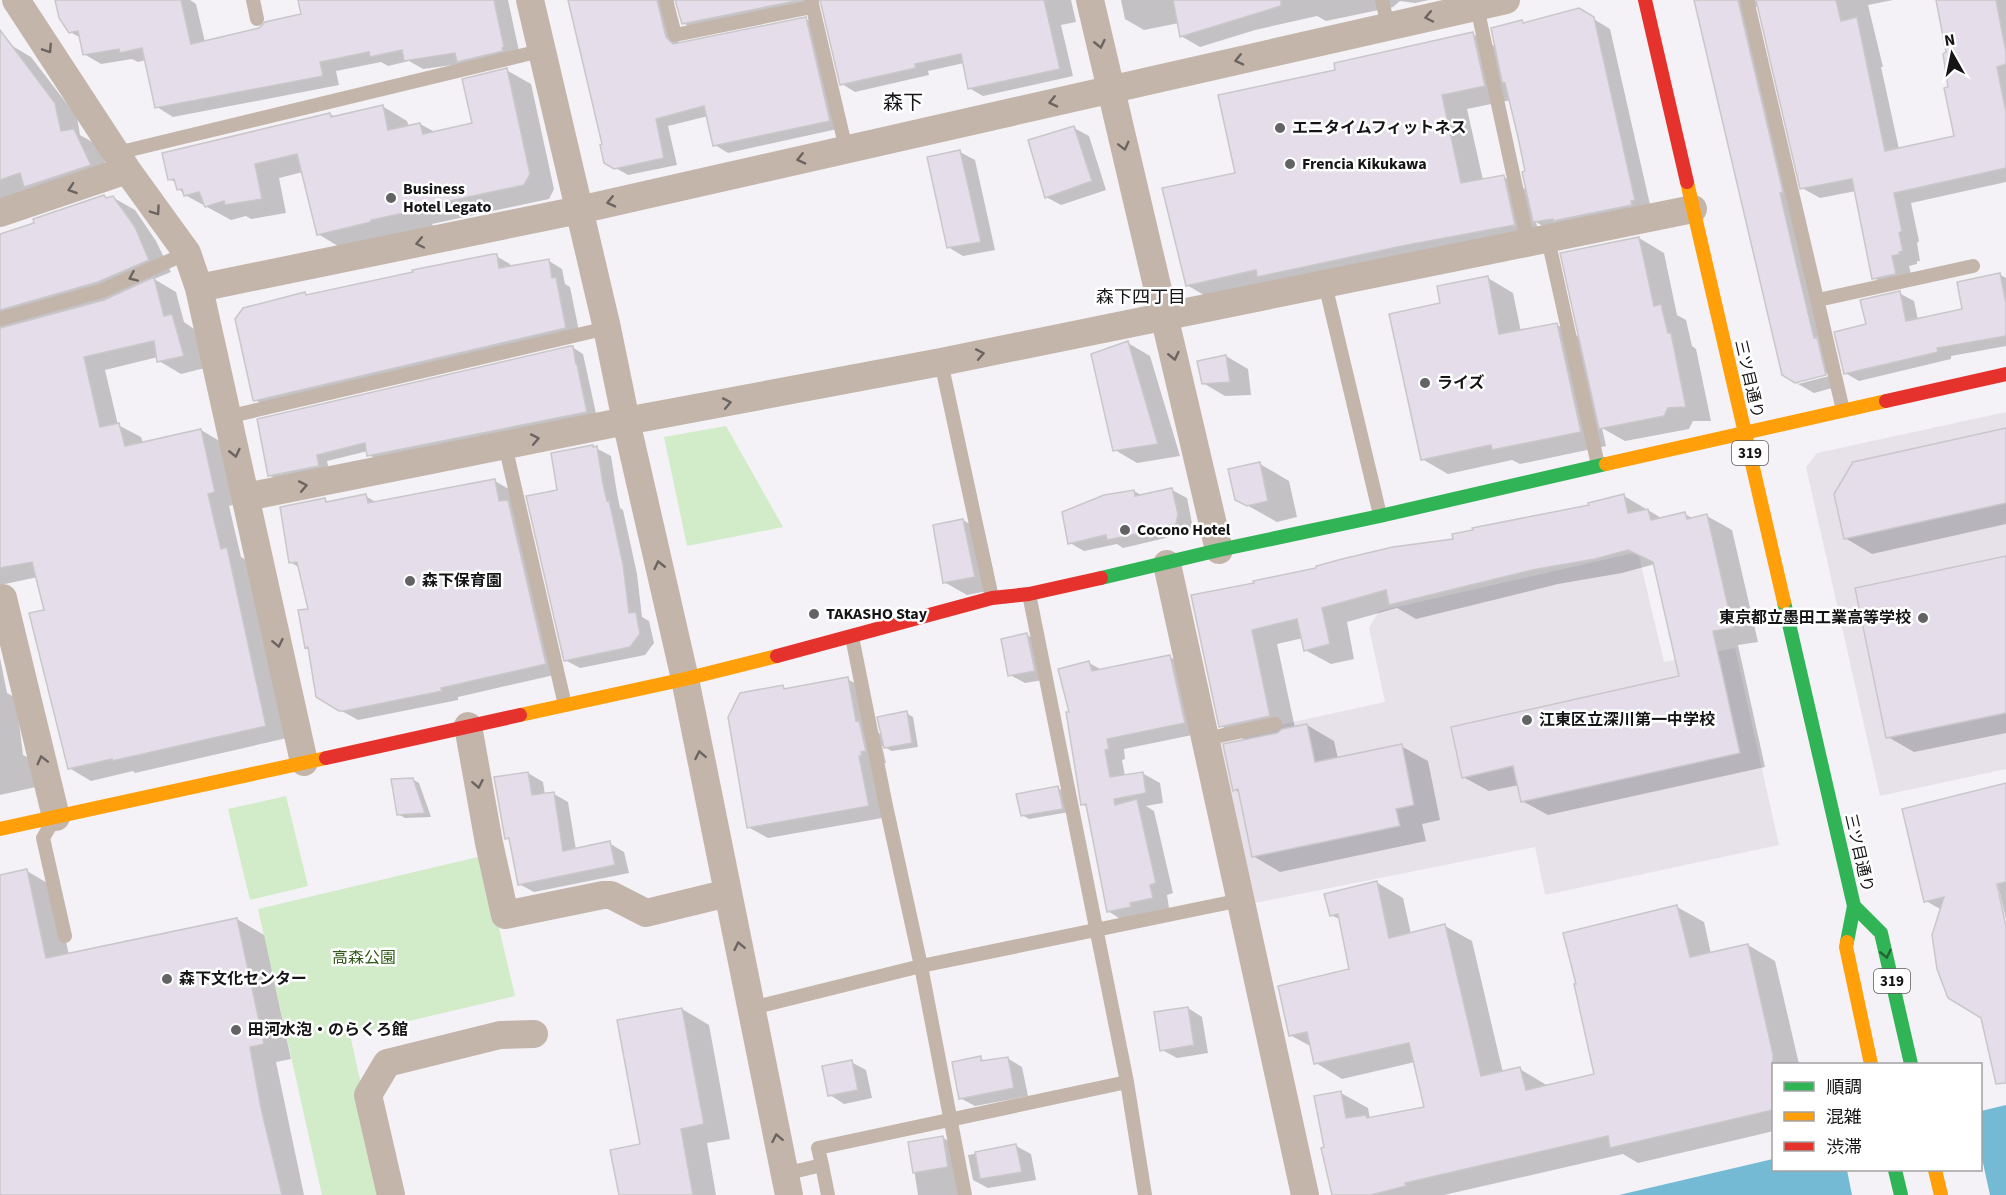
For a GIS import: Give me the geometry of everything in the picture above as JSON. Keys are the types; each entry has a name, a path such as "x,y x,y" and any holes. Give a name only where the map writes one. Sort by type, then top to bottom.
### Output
{"street":[{"path":"16,0 122,161 186,253 200,288 304,762"},
{"path":"530,0 540,51 608,328 626,421 685,679 787,1184"},
{"path":"1090,0 1219,550"},
{"path":"200,288 579,210 1110,89 1385,13 1477,7 1506,0"},
{"name":"三ツ目通り","path":"1645,0 1854,906 1846,947 1871,1063"},
{"path":"0,213 122,161"},
{"path":"246,497 626,421 941,362 1693,209"},
{"path":"0,829 685,679 852,637 992,598 1029,594 1167,564 1219,550 1380,516 2006,374"},
{"path":"1167,564 1305,1195"},
{"path":"0,598 3,598 56,816"},
{"path":"468,726 505,915 603,895 611,895 646,913 728,893"},
{"name":"三ツ目通り","path":"1854,906 1881,933 1911,1063"},
{"path":"391,1195 368,1095 387,1063 500,1035 534,1034 503,1048 398,1071 381,1096 404,1195"},
{"path":"1895,1171 1901,1195"},
{"path":"1935,1171 1941,1195"}],"lane":[{"path":"253,0 257,19"},
{"path":"666,0 675,35 811,3 846,149"},
{"path":"1747,0 1843,410"},
{"path":"1477,7 1598,465"},
{"path":"122,161 540,51"},
{"path":"0,319 101,291 186,253"},
{"path":"1818,300 1973,266"},
{"path":"1325,284 1380,516"},
{"path":"227,417 608,328"},
{"path":"941,362 992,598"},
{"path":"505,445 565,705"},
{"path":"1029,594 1127,1082 1145,1195"},
{"path":"852,637 921,966 965,1195"},
{"path":"1205,739 1275,724"},
{"path":"56,816 43,838 65,936"},
{"path":"752,1008 921,966 1241,900"},
{"path":"828,1195 818,1148 1127,1082"},
{"path":"787,1184 822,1166"}],"shaded area":[{"name":"東京都立墨田工業高等学校","path":"2006,412 2006,769 1880,796 1806,467 1817,453"},
{"name":"江東区立深川第一中学校","path":"1638,552 1664,662 1735,648 1779,845 1545,895 1535,847 1255,903 1220,738 1385,702 1369,628 1379,611"}],"green space":[{"path":"726,426 783,527 687,546 664,437"},
{"path":"286,796 308,886 250,900 228,809"},
{"name":"高森公園","path":"482,856 515,996 350,1035 386,1195 322,1195 258,909"}],"water":[{"path":"2006,1105 2006,1195 1619,1195 1772,1159 1772,1171 1982,1171 1982,1111"}],"pier":[{"path":"1982,1159 1990,1195 1852,1195 1847,1171 1982,1171"}],"building":[{"path":"55,0 181,0 191,44 259,28 265,22 301,14 298,0 494,0 504,47 503,51 457,62 455,53 404,61 402,50 370,57 369,52 320,62 323,76 155,108 142,48 120,53 119,49 83,55 78,31 69,33 59,18"},
{"path":"568,0 657,0 666,37 673,44 806,17 830,121 713,146 704,106 656,119 664,158 614,169 604,163 600,145 602,144"},
{"path":"675,0 801,0 682,24"},
{"path":"820,0 1044,0 1060,69 968,89 961,54 915,64 916,68 840,85"},
{"path":"1173,0 1281,0 1281,6 1180,37"},
{"path":"1694,0 1738,0 1783,192 1780,193 1796,262 1814,338 1817,337 1826,375 1795,383 1782,375"},
{"path":"1756,0 1836,0 1841,21 1857,17 1885,151 1954,136 1944,88 1948,87 1943,54 1946,52 1936,0 1996,0 2006,52 2006,64 1997,67 2006,112 2006,168 1894,193 1902,231 1899,233 1903,251 1892,256 1896,274 1872,279 1852,179 1800,189"},
{"path":"1579,8 1594,17 1635,200 1631,201 1632,205 1553,221 1553,219 1533,222 1522,172 1525,171 1518,137 1505,83 1502,82 1491,28 1522,20 1523,23"},
{"path":"0,30 55,103 61,131 74,129 91,165 24,187 20,173 0,180"},
{"path":"1473,32 1485,86 1442,95 1461,183 1504,175 1515,225 1257,277 1256,270 1186,286 1162,188 1235,173 1218,95 1335,70 1334,63"},
{"path":"507,68 530,174 524,185 408,210 409,212 317,235 297,154 255,164 262,199 225,205 224,201 205,207 199,192 184,196 182,189 177,190 174,179 168,180 162,153 330,113 331,117 383,105 388,130 420,123 423,134 472,123 462,79"},
{"path":"1074,126 1092,181 1045,198 1028,140"},
{"path":"960,150 981,242 947,248 927,157"},
{"path":"104,195 106,198 113,196 135,227 149,260 98,282 0,310 0,234 34,223 33,219"},
{"path":"1639,237 1654,306 1661,304 1668,333 1671,333 1686,407 1668,408 1664,416 1599,429 1560,253"},
{"path":"497,254 499,268 549,259 552,278 556,277 566,328 253,400 235,319 243,308 305,292 306,295"},
{"path":"2000,273 2006,303 2006,336 1937,348 1938,352 1844,374 1834,332 1866,324 1860,300 1900,291 1906,321 1962,309 1957,282"},
{"path":"1488,276 1499,334 1557,323 1581,432 1492,450 1491,445 1421,460 1389,314 1440,303 1437,286"},
{"path":"154,277 164,316 172,314 184,356 157,362 154,341 84,357 100,427 119,423 125,446 201,429 215,492 208,494 221,549 227,547 266,726 68,769 29,613 44,610 32,562 0,568 0,328 104,300"},
{"path":"1128,341 1158,444 1113,451 1091,354"},
{"path":"573,346 587,412 367,456 365,443 317,455 319,466 268,476 257,419"},
{"path":"1226,355 1230,382 1202,384 1197,361"},
{"path":"2006,428 2006,503 1844,539 1834,494 1853,462"},
{"path":"593,445 593,447 597,446 603,484 607,501 609,500 623,564 629,613 636,612 640,634 630,647 564,661 526,496 557,490 551,453"},
{"path":"1260,462 1268,501 1247,506 1235,500 1228,469"},
{"path":"495,479 499,501 508,500 546,664 441,688 442,691 344,711 339,711 316,697 308,647 305,648 298,610 308,609 297,562 289,563 280,507 325,498 326,502 366,494 368,503"},
{"path":"1172,488 1178,514 1176,524 1107,540 1106,535 1068,544 1062,512 1104,495 1134,490 1135,496"},
{"path":"1624,494 1628,513 1648,509 1651,520 1685,512 1687,519 1707,514 1733,628 1713,631 1740,753 1521,802 1513,766 1462,778 1451,727 1679,676 1653,562 1628,550 1595,559 1532,570 1389,605 1386,590 1322,608 1330,644 1304,651 1297,619 1252,630 1270,716 1219,727 1191,595 1254,583 1253,581 1316,568 1316,566 1393,547 1453,539 1452,534 1473,530 1472,528 1589,505 1588,503"},
{"path":"963,519 975,577 943,583 933,525"},
{"path":"2006,556 2006,713 1886,738 1855,588"},
{"path":"1027,633 1035,671 1008,676 1001,639"},
{"path":"1170,655 1185,723 1107,739 1109,749 1105,750 1110,777 1143,772 1146,793 1114,799 1115,805 1137,799 1156,883 1150,885 1153,898 1130,903 1131,907 1107,912 1086,804 1081,805 1066,712 1069,712 1058,669 1089,661 1092,671"},
{"path":"848,677 856,721 859,720 866,751 861,752 862,756 859,756 869,806 747,828 728,717 740,693 783,685 784,689"},
{"path":"907,711 912,743 884,748 877,717"},
{"path":"1307,724 1315,762 1402,744 1414,805 1396,809 1400,826 1252,857 1238,789 1233,791 1223,744 1277,733 1282,729"},
{"path":"528,772 532,795 554,792 563,851 610,841 615,865 518,885 509,838 505,839 494,777"},
{"path":"413,778 425,813 397,815 391,779"},
{"path":"2006,783 2006,882 1997,884 2006,926 2006,1083 1996,1084 1981,1018 1948,998 1937,969 1932,935 1944,897 1924,902 1902,809"},
{"path":"1058,786 1063,809 1021,816 1016,794"},
{"path":"27,869 46,958 237,918 264,1044 250,1047 261,1108 282,1195 0,1195 0,875"},
{"path":"1377,881 1389,938 1445,924 1481,1076 1520,1067 1526,1090 1594,1074 1563,933 1677,905 1690,957 1748,944 1773,1054 1772,1110 1610,1148 1608,1136 1405,1183 1406,1186 1371,1195 1332,1195 1321,1148 1324,1147 1314,1096 1341,1091 1346,1118 1366,1115 1367,1118 1424,1107 1409,1043 1314,1064 1307,1032 1289,1036 1278,986 1349,969 1338,914 1330,916 1324,894"},
{"path":"1188,1007 1194,1045 1160,1051 1154,1012"},
{"path":"682,1008 704,1124 681,1129 693,1195 619,1195 610,1150 640,1144 617,1020"},
{"path":"981,1056 981,1061 1008,1057 1014,1088 959,1099 952,1062"},
{"path":"852,1060 858,1090 828,1096 822,1066"},
{"path":"943,1136 948,1167 913,1173 908,1142"},
{"path":"1016,1144 1022,1172 980,1179 975,1152"}],"traffic: fast":[{"path":"1101,578 1606,464"},
{"path":"1784,602 1854,906 1847,942"},
{"path":"1854,906 1881,933 1911,1063"},
{"path":"1895,1171 1901,1195"}],"traffic: slow":[{"path":"1687,182 1784,602"},
{"path":"1606,464 1886,401"},
{"path":"520,715 685,679 777,656"},
{"path":"0,829 326,758"},
{"path":"1847,942 1846,947 1871,1063"},
{"path":"1935,1171 1941,1195"}],"traffic: jam":[{"path":"1645,0 1687,182"},
{"path":"1886,401 2006,374"},
{"path":"777,656 992,598 1029,594 1101,578"},
{"path":"326,758 520,715"}],"place":[{"name":"エニタイムフィットネス","path":"1280,128"},
{"name":"Frencia Kikukawa","path":"1290,164"},
{"name":"Business Hotel Legato","path":"391,198"},
{"name":"ライズ","path":"1425,383"},
{"name":"Cocono Hotel","path":"1125,530"},
{"name":"森下保育園","path":"410,581"},
{"name":"TAKASHO Stay","path":"814,614"},
{"name":"東京都立墨田工業高等学校","path":"1923,618"},
{"name":"江東区立深川第一中学校","path":"1527,720"},
{"name":"森下文化センター","path":"167,979"},
{"name":"田河水泡・のらくろ館","path":"236,1030"}],"district":[{"name":"森下","path":"903,103"},
{"name":"森下四丁目","path":"1141,297"}]}
